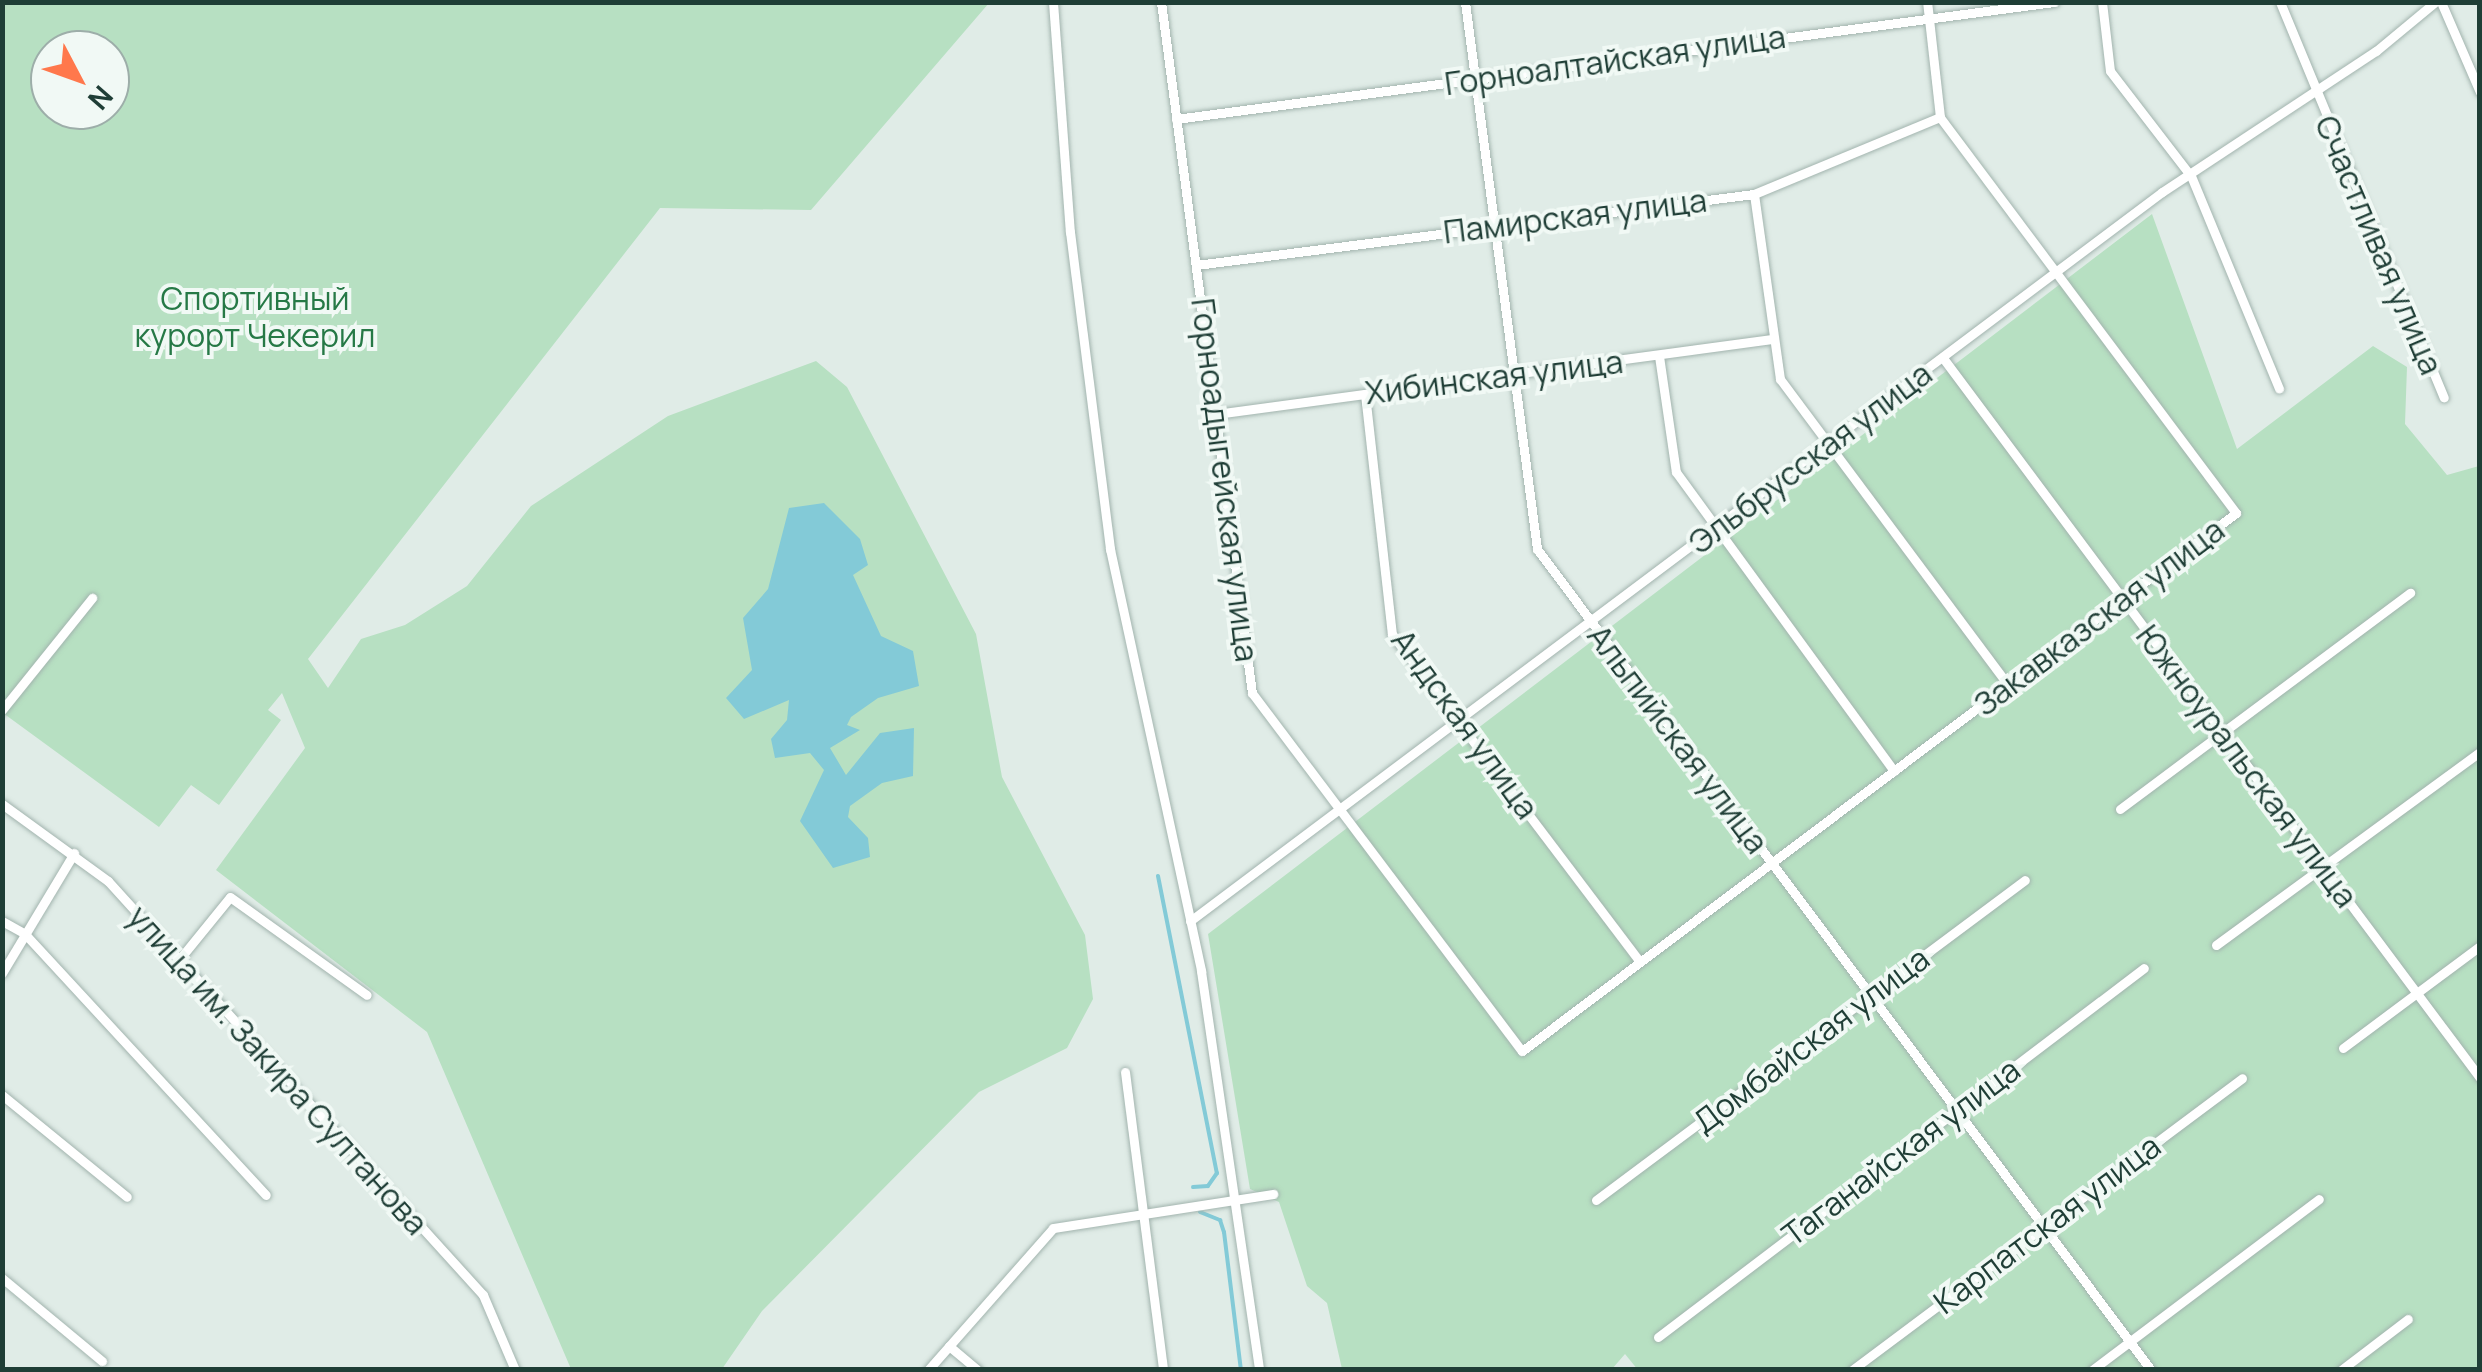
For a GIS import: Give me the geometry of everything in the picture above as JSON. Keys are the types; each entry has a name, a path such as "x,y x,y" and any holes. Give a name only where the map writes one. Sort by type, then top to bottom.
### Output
{"street":[{"path":"1053,2 1070,232 1110,548 1190,922 1238,1198 1258,1370"},
{"name":"Горноадыгейская улица","path":"1161,2 1252,693 1522,1050"},
{"name":"Альпийская улица","path":"1465,2 1537,549 2151,1370"},
{"path":"1927,2 1940,117"},
{"name":"Горноалтайская улица","path":"1176,119 2054,2"},
{"path":"2102,2 2110,71 2190,176 2279,388"},
{"name":"Счастливая улица","path":"2280,2 2314,93 2444,397"},
{"path":"2438,2 2480,92"},
{"name":"Эльбрусская улица","path":"1190,922 2059,271 2438,2"},
{"name":"Памирская улица","path":"1196,265 1754,194 1940,117"},
{"name":"Закавказская улица","path":"1522,1050 2236,513 2059,271 1940,117"},
{"path":"1754,194 1780,378 2008,685"},
{"name":"Хибинская улица","path":"1216,414 1772,340"},
{"path":"1660,356 1676,472 1894,771"},
{"name":"Южноуральская улица","path":"1943,358 2480,1078"},
{"name":"Андская улица","path":"1365,394 1392,634 1640,962"},
{"path":"2120,809 2410,593"},
{"path":"2,710 92,598"},
{"path":"2216,945 2480,752"},
{"name":"улица им. Закира Султанова","path":"2,804 74,853 483,1295 515,1370"},
{"path":"2,973 74,853"},
{"name":"Домбайская улица","path":"1596,1200 2026,880"},
{"path":"178,961 230,897 367,995"},
{"path":"2,921 26,934 266,1195"},
{"path":"2343,1048 2480,946"},
{"name":"Таганайская улица","path":"1658,1337 2144,968"},
{"path":"1126,1072 1147,1212 1162,1370"},
{"name":"Карпатская улица","path":"1852,1370 2242,1078"},
{"path":"2,1095 127,1197"},
{"path":"928,1370 1053,1228 1273,1194"},
{"path":"2092,1370 2319,1199"},
{"path":"2,1278 102,1361"},
{"path":"2341,1370 2408,1319"},
{"path":"949,1346 978,1370"}],"green space":[{"name":"Спортивный курорт Чекерил","path":"3,3 989,3 811,210 660,208 308,659 328,688 361,639 405,625 467,586 531,506 668,416 816,361 847,387 976,634 1002,777 1085,935 1093,999 1067,1048 979,1092 762,1311 722,1369 571,1369 427,1032 216,870 305,748 282,693 268,710 281,720 219,805 191,785 159,827 3,713"},
{"path":"2152,214 2237,449 2373,346 2407,367 2405,424 2447,475 2479,466 2479,1369 1638,1370 1625,1354 1612,1369 1342,1369 1327,1303 1307,1286 1279,1202 1250,1189 1208,934"}],"water":[{"path":"824,503 860,539 868,565 853,575 881,636 913,651 919,686 878,698 851,717 847,725 860,730 830,748 846,775 880,733 914,728 913,776 882,783 850,806 848,817 868,838 870,857 833,868 800,821 824,770 810,753 775,758 771,739 787,720 789,700 744,719 726,698 752,670 743,618 768,589 789,508"}],"waterway":[{"path":"1158,876 1217,1173 1208,1186 1193,1187"},
{"path":"1200,1212 1220,1220 1224,1232 1241,1370"}]}
